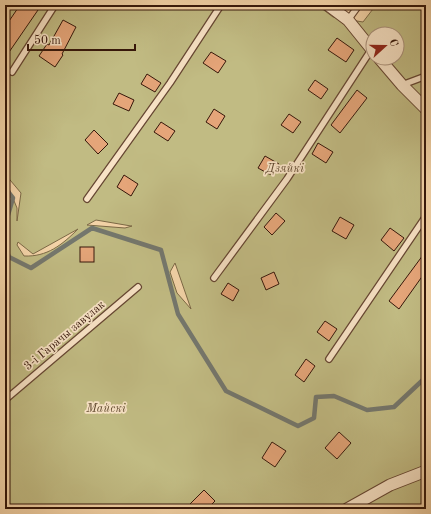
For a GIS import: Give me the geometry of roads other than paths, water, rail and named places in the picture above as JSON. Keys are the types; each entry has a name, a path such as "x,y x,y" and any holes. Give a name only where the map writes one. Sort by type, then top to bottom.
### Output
{"street":[{"path":"328,5 348,20 365,42"},
{"path":"385,66 426,109"},
{"path":"347,509 390,485 426,471"}],"lane":[{"path":"12,72 55,5"},
{"path":"87,199 170,84 221,5"},
{"path":"348,20 359,5"},
{"path":"214,278 287,179 365,66"},
{"path":"402,85 426,76"},
{"path":"329,360 426,216"},
{"name":"3-і Гарачы завулак","path":"5,400 138,287"}],"waterway":[{"path":"5,188 13,198 5,225"},
{"path":"5,247 9,257 31,268 92,228 161,250 178,314 226,391 298,426 314,418 316,397 334,396 367,410 394,407 426,377"}],"park label":[{"name":"Дзяйкі","path":"285,168"},
{"name":"Майскі","path":"106,408"}]}
